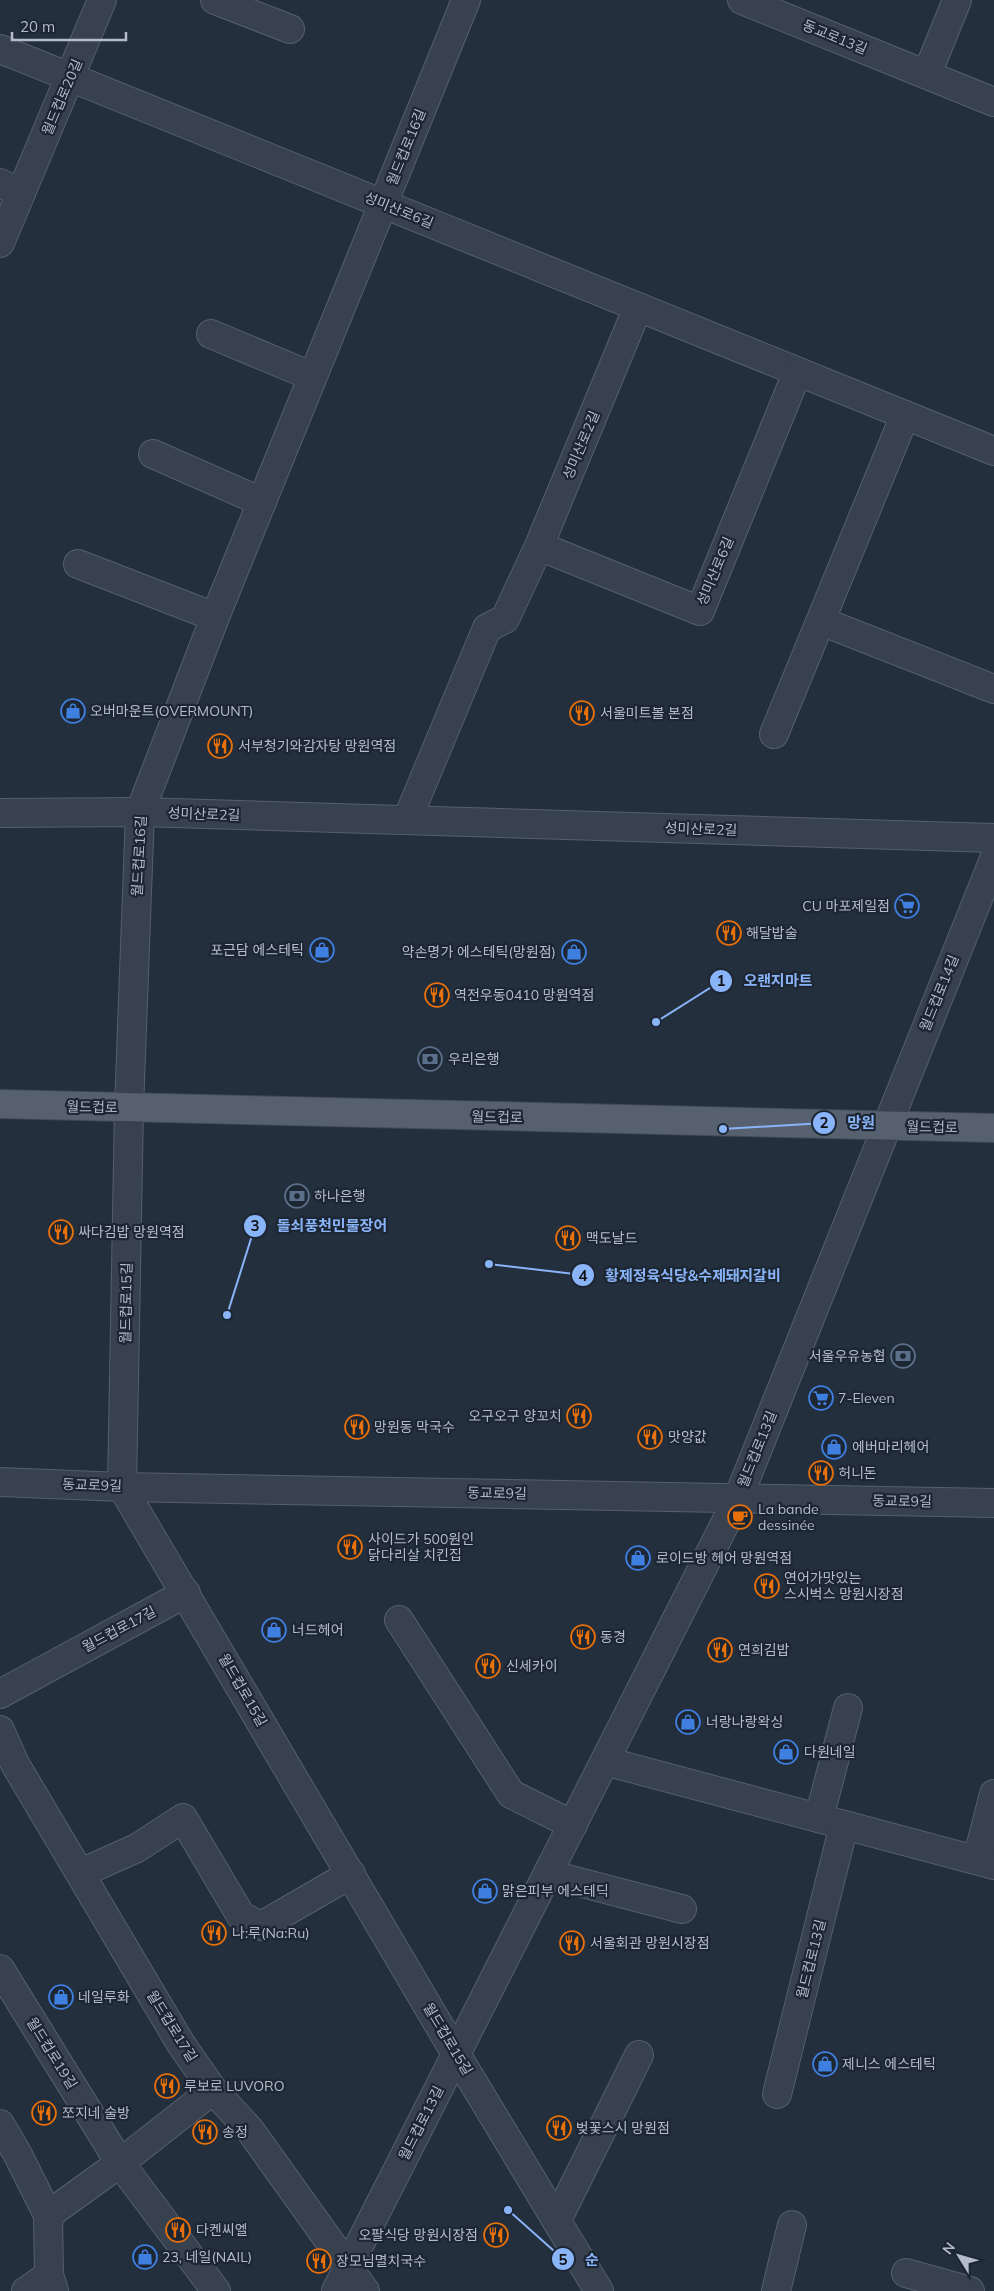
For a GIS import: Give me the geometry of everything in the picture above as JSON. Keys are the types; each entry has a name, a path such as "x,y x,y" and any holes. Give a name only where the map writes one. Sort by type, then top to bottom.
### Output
{"main road":[{"name":"월드컵로","path":"0,1104 885,1127 994,1128"}],"street":[{"name":"월드컵로20길","path":"0,244 10,188 70,77 102,0"},
{"path":"215,0 290,29"},
{"name":"월드컵로16길","path":"129,1108 140,812 311,376 466,0"},
{"name":"동교로13길","path":"742,0 994,102"},
{"path":"927,74 957,0"},
{"name":"성미산로6길","path":"0,49 383,203 797,373 994,451"},
{"name":"성미산로2길","path":"407,820 487,628 505,619 539,546 638,307"},
{"path":"211,334 311,376"},
{"name":"성미산로6길","path":"539,546 700,611 797,373"},
{"path":"774,734 905,415"},
{"path":"153,454 262,502"},
{"path":"78,564 215,617"},
{"path":"822,621 994,689"},
{"name":"성미산로2길","path":"0,813 140,812 994,838"},
{"name":"월드컵로14길","path":"885,1127 994,859"},
{"name":"월드컵로15길","path":"129,1108 122,1487 456,2054 599,2291"},
{"name":"월드컵로13길","path":"336,2291 738,1498 885,1127"},
{"name":"동교로9길","path":"0,1482 122,1487 994,1502"},
{"name":"월드컵로17길","path":"0,1694 186,1593"},
{"path":"400,1620 511,1794 573,1825"},
{"name":"월드컵로13길","path":"777,2094 832,1822 848,1708"},
{"name":"월드컵로17길","path":"0,1730 15,1764 81,1873 180,2044 213,2090 250,2130 365,2291"},
{"path":"605,1761 985,1863 994,1794"},
{"path":"81,1873 137,1848 183,1818 242,1916 261,1926 351,1874"},
{"path":"548,1874 682,1909"},
{"name":"월드컵로19길","path":"0,1969 120,2163 216,2291"},
{"path":"557,2220 639,2055"},
{"path":"48,2215 120,2163 213,2090"},
{"path":"0,2124 17,2153 48,2215 51,2283 26,2291"},
{"path":"776,2291 792,2225"},
{"path":"906,2273 970,2291"}],"place":[{"name":"오버마운트(OVERMOUNT)","path":"73,711"},
{"name":"서울미트볼 본점","path":"582,713"},
{"name":"서부청기와감자탕 망원역점","path":"220,746"},
{"name":"CU 마포제일점","path":"907,906"},
{"name":"해달밥술","path":"729,933"},
{"name":"포근담 에스테틱","path":"322,950"},
{"name":"약손명가 에스테틱(망원점)","path":"574,952"},
{"name":"역전우동0410 망원역점","path":"437,995"},
{"name":"오랜지마트","path":"656,1022"},
{"name":"우리은행","path":"430,1059"},
{"name":"망원","path":"723,1129"},
{"name":"하나은행","path":"297,1196"},
{"name":"싸다김밥 망원역점","path":"61,1232"},
{"name":"맥도날드","path":"568,1238"},
{"name":"황제정육식당&수제돼지갈비","path":"489,1264"},
{"name":"돌쇠풍천민물장어","path":"227,1315"},
{"name":"서울우유농협","path":"903,1356"},
{"name":"7-Eleven","path":"821,1398"},
{"name":"오구오구 양꼬치","path":"579,1416"},
{"name":"망원동 막국수","path":"357,1427"},
{"name":"맛양값","path":"650,1437"},
{"name":"에버마리헤어","path":"834,1447"},
{"name":"허니돈","path":"821,1473"},
{"name":"La bande dessinée","path":"740,1517"},
{"name":"사이드가 500원인 닭다리살 치킨집","path":"350,1547"},
{"name":"로이드방 헤어 망원역점","path":"638,1558"},
{"name":"연어가맛있는 스시벅스 망원시장점","path":"767,1586"},
{"name":"너드헤어","path":"274,1630"},
{"name":"동경","path":"583,1637"},
{"name":"연희김밥","path":"720,1650"},
{"name":"신세카이","path":"488,1666"},
{"name":"너랑나랑왁싱","path":"688,1722"},
{"name":"다원네일","path":"786,1752"},
{"name":"맑은피부 에스테딕","path":"485,1891"},
{"name":"나:루(Na:Ru)","path":"214,1933"},
{"name":"서울회관 망원시장점","path":"572,1943"},
{"name":"네일루화","path":"61,1997"},
{"name":"제니스 에스테틱","path":"825,2064"},
{"name":"루보로 LUVORO","path":"167,2086"},
{"name":"쪼지네 술방","path":"44,2113"},
{"name":"벚꽃스시 망원점","path":"559,2128"},
{"name":"송정","path":"205,2132"},
{"name":"순","path":"508,2210"},
{"name":"다켄씨엘","path":"178,2230"},
{"name":"오팔식당 망원시장점","path":"496,2235"},
{"name":"23, 네일(NAIL)","path":"145,2257"},
{"name":"장모님멸치국수","path":"319,2261"}]}
